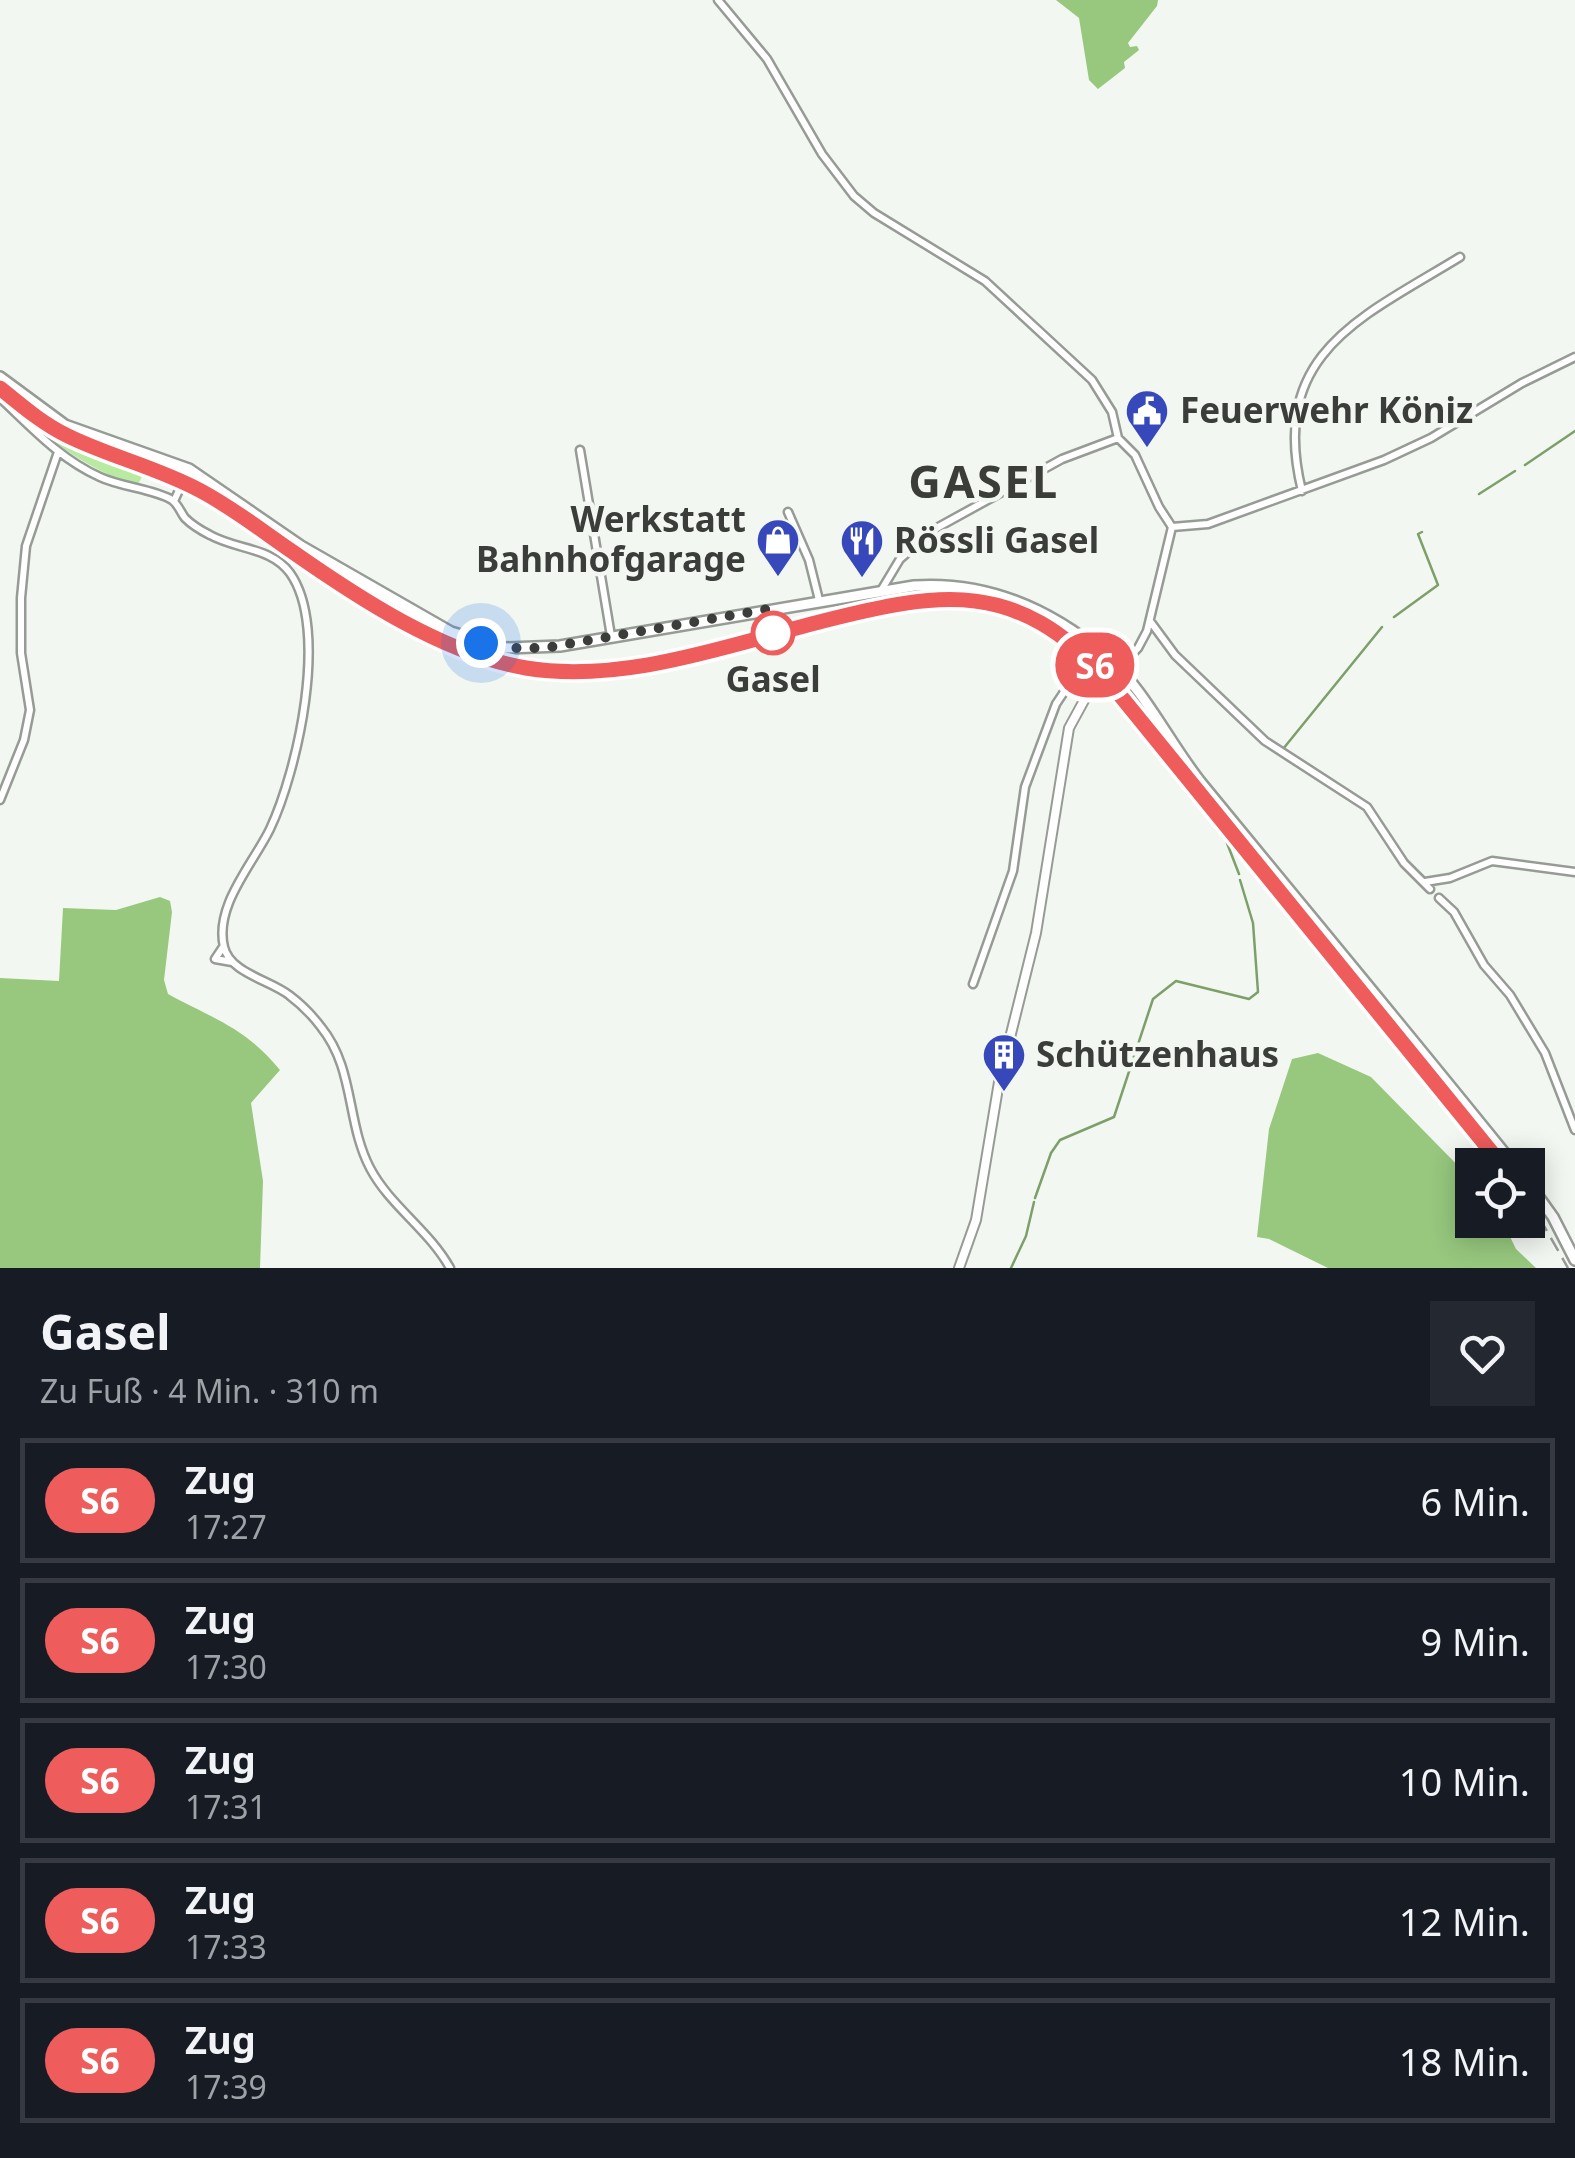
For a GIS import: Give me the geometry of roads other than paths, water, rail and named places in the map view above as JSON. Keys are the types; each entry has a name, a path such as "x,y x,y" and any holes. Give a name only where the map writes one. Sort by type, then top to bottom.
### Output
{"main road":[{"path":"0,378 65,425 189,469 302,546 462,636 518,648 560,646 882,589 948,585 1006,596 1061,623 1119,668 1194,774 1500,1148"},
{"path":"1545,1206 1575,1260"}],"street":[{"path":"718,0 767,58 822,154 854,196 874,213 970,270 1036,326 1097,386 1114,414 1118,438 1135,456 1172,527 1140,646 1087,695 1069,728 1036,933 999,1082 976,1220 959,1268"},
{"path":"1302,491 1294,454 1296,428 1303,394 1317,360 1332,340 1388,298 1460,257"},
{"path":"1172,527 1208,524 1302,491 1431,438 1522,382 1575,357"},
{"path":"0,398 58,452 107,480 174,501 186,519 214,537 280,562 298,587 305,621 308,680 301,726 274,819 230,902 224,946 232,963"},
{"path":"882,589 900,559 936,527 1062,459 1118,438"},
{"path":"580,450 611,636"},
{"path":"0,800 22,746 30,710 21,653 26,546 58,452"},
{"path":"174,501 189,469"},
{"path":"788,512 809,560 818,600"},
{"path":"1150,620 1175,655 1265,741 1366,808 1404,863 1430,890"},
{"path":"973,984 1013,872 1022,797 1044,733 1070,682 1087,695"},
{"path":"1424,882 1450,878 1492,862 1575,872"},
{"path":"1439,898 1454,912 1484,965 1510,995 1546,1053 1575,1130"},
{"path":"224,946 214,959 232,963 289,994 328,1036 342,1062 357,1134 368,1164 450,1268"}],"waterway":[{"path":"1525,465 1575,431"},
{"path":"1479,494 1515,471"},
{"path":"1394,617 1438,585 1418,534 1422,532"},
{"path":"1283,749 1382,627"},
{"path":"1227,843 1239,874"},
{"path":"1035,1198 1051,1153 1060,1140 1114,1117 1153,999 1176,981 1249,999 1258,992 1253,923 1240,880"},
{"path":"1011,1268 1026,1236 1034,1202"}],"railway":[{"path":"0,388 68,436 213,498 343,586 403,621 465,650 526,668 564,672 640,666 910,602 979,601 1043,623 1074,646 1106,678 1488,1148"},
{"path":"1545,1228 1568,1268"}],"train":[{"name":"S6","path":"0,388 64,434 164,473 212,497 312,564 428,634 468,652 512,665 576,672 632,668 881,606 928,598 992,604 1035,620 1077,648 1106,678 1488,1148"}],"place":[{"name":"Feuerwehr Köniz","path":"1147,449"},
{"name":"Werkstatt Bahnhofgarage","path":"778,578"},
{"name":"Rössli Gasel","path":"862,579"},
{"name":"Gasel","path":"773,633"},
{"name":"Schützenhaus","path":"1004,1093"}],"district":[{"name":"GASEL","path":"984,482"}]}
